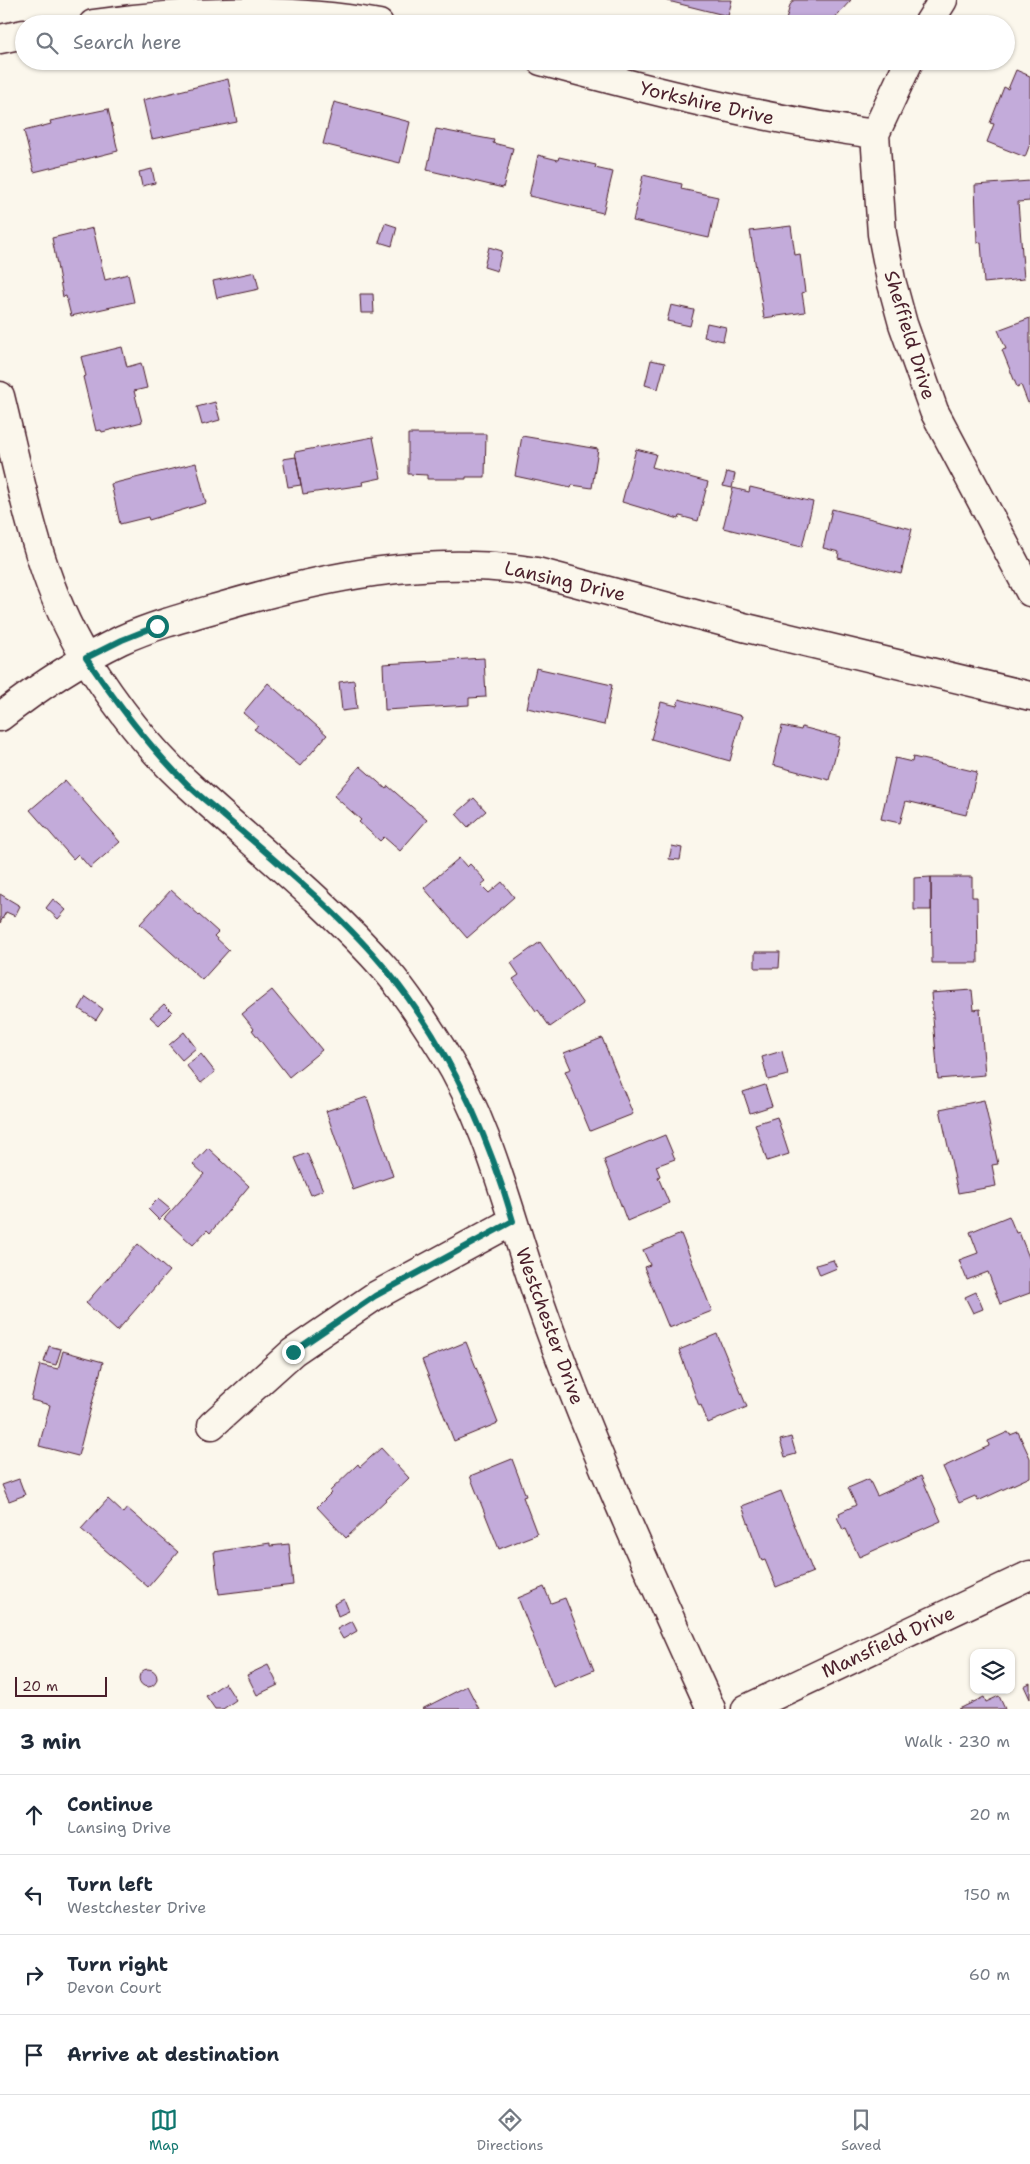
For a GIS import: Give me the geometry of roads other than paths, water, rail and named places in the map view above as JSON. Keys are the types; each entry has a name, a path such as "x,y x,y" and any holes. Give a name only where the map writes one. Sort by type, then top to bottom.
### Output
{"street":[{"path":"933,15 942,0"},
{"path":"185,15 283,15"},
{"path":"0,38 15,36"},
{"name":"Yorkshire Drive","path":"573,70 660,94 812,126 875,134"},
{"name":"Sheffield Drive","path":"904,70 875,134 882,234 903,324 934,411 1030,592"},
{"name":"Westchester Drive","path":"0,396 46,577 86,658 123,711 188,786 321,904 389,973 445,1055 486,1138 539,1300 580,1409 711,1709"},
{"name":"Lansing Drive","path":"0,717 86,658 122,640 157,626 254,597 338,576 408,567 462,564 502,566 537,572 757,630 1030,696"},
{"path":"212,1425 293,1352 375,1296 513,1221"},
{"name":"Mansfield Drive","path":"746,1709 1030,1575"}]}
